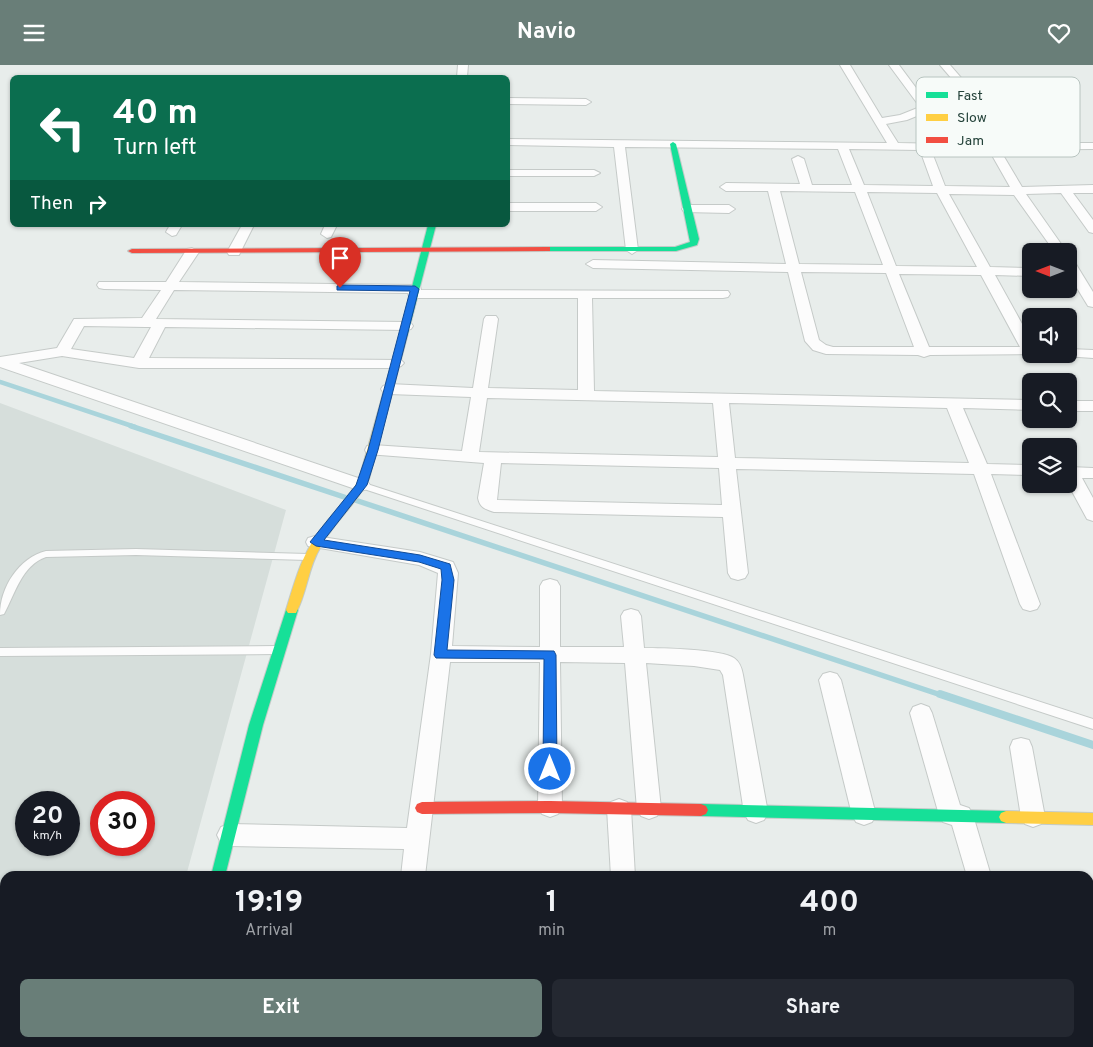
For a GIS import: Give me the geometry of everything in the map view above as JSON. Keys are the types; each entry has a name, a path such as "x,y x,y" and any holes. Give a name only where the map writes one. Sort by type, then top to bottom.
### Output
{"street":[{"path":"845,65 894,146"},
{"path":"894,65 916,95"},
{"path":"945,65 955,77"},
{"path":"510,101 586,101"},
{"path":"879,122 916,112"},
{"path":"510,142 916,147"},
{"path":"619,143 632,250"},
{"path":"132,251 669,250 694,243 695,239 673,144"},
{"path":"842,145 924,353"},
{"path":"1080,146 1093,146"},
{"path":"928,157 940,189 1022,336"},
{"path":"999,157 1018,191 1054,243"},
{"path":"798,159 807,187"},
{"path":"510,173 594,173"},
{"path":"726,187 1018,191 1093,189"},
{"path":"772,187 795,268 812,341 823,350 924,353 1022,351"},
{"path":"1065,190 1093,229"},
{"path":"510,207 596,207"},
{"path":"688,209 729,209"},
{"path":"234,252 247,227"},
{"path":"219,871 256,725 312,550 340,511 360,488 373,450 431,227"},
{"path":"586,394 592,250"},
{"path":"139,363 153,323 170,286 192,252"},
{"path":"104,285 414,291 591,282 795,268 1022,272"},
{"path":"1078,271 1093,274"},
{"path":"1078,280 1093,303"},
{"path":"591,282 724,294"},
{"path":"470,457 491,319"},
{"path":"62,352 79,322 406,326"},
{"path":"0,347 30,357"},
{"path":"0,362 62,352 139,363 396,363"},
{"path":"1077,353 1093,354"},
{"path":"0,362 360,488"},
{"path":"389,389 480,393 1022,405"},
{"path":"720,397 738,573"},
{"path":"953,403 980,468 1030,603"},
{"path":"1077,406 1093,406"},
{"path":"373,450 470,457 1022,470"},
{"path":"494,457 487,499 488,503 494,506 731,511"},
{"path":"1077,472 1093,473"},
{"path":"1077,486 1093,515"},
{"path":"312,550 420,559 446,567 448,580 441,655 415,871"},
{"path":"550,585 550,807"},
{"path":"631,616 649,809"},
{"path":"441,655 634,655 716,660 726,663 731,668 756,813"},
{"path":"830,680 864,815"},
{"path":"922,713 976,871"},
{"path":"1021,747 1033,817"},
{"path":"422,808 550,807 1093,819"},
{"path":"619,809 623,871"},
{"path":"229,835 418,839"}],"lane":[{"path":"360,488 1093,724"},
{"path":"0,611 28,561 36,555 312,550"},
{"path":"0,651 280,650"}],"shaded area":[{"path":"0,403 286,510 187,871 0,871"}],"waterway":[{"path":"0,382 135,427"},
{"path":"131,426 347,498"},
{"path":"355,500 944,696"},
{"path":"940,694 1093,745"}],"traffic: fast":[{"path":"547,249 676,249 694,243 695,239 673,144"},
{"path":"403,337 431,227"},
{"path":"219,871 256,725 292,610"},
{"path":"701,810 1006,817"}],"traffic: slow":[{"path":"292,610 315,546 355,495 364,479 403,337"},
{"path":"1006,817 1093,819"}],"traffic: jam":[{"path":"132,251 547,249"},
{"path":"422,808 550,807 701,810"}],"route":[{"path":"340,288 415,289 373,450 361,485 316,542 420,559 439,563 446,567 448,580 441,655 550,655 550,769"}]}
